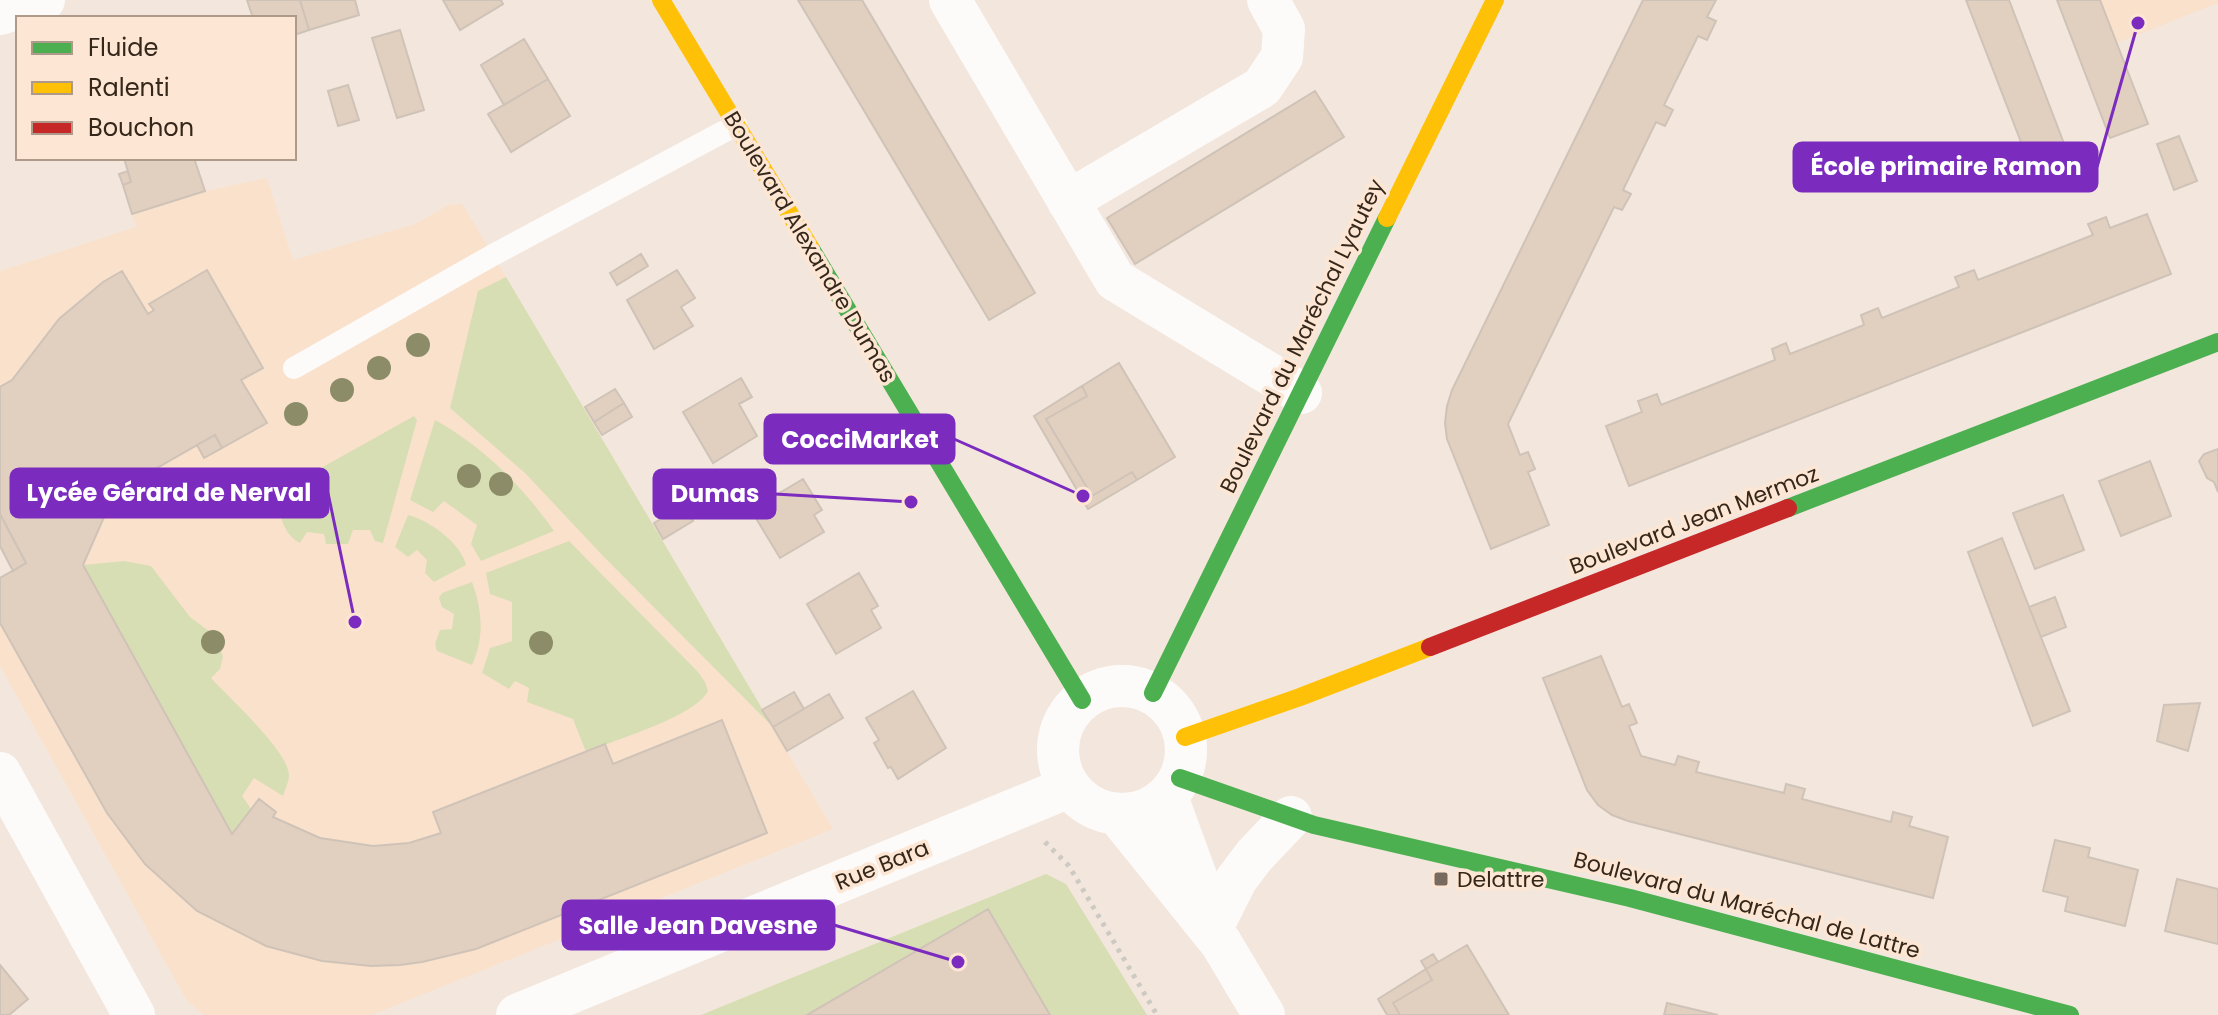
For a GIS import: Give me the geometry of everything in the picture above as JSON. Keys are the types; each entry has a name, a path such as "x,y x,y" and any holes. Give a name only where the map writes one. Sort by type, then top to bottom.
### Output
{"street":[{"path":"0,14 44,0"},
{"name":"Boulevard Alexandre Dumas","path":"661,0 1082,700"},
{"path":"950,0 1115,280 1301,393"},
{"path":"1068,201 1262,87 1282,57 1284,29 1268,0"},
{"name":"Boulevard du Maréchal Lyautey","path":"1153,693 1495,0"},
{"name":"Boulevard Jean Mermoz","path":"1185,737 1300,697 2218,342"},
{"path":"1129,686 1153,693 1174,712 1185,737 1186,758 1174,787 1152,807 1135,814 1099,810 1082,800 1069,787 1059,765 1059,741 1066,718 1082,700 1105,688 1129,686"},
{"name":"Rue Bara","path":"517,1015 1069,787"},
{"path":"1174,787 1217,934"},
{"name":"Boulevard du Maréchal de Lattre","path":"1174,787 1314,825 1630,898 2070,1015"},
{"path":"5,793 134,1015"},
{"path":"1117,814 1217,934 1264,1015"},
{"path":"1217,934 1236,880 1291,817"}],"lane":[{"path":"294,368 493,255 736,125"}],"path":[{"path":"1022,808 1037,833 1069,866 1157,1015"}],"shaded area":[{"path":"2100,0 2218,0 2218,3 2117,43"},
{"path":"267,178 293,260 415,224 452,203 453,206 462,203 833,829 372,1015 204,1015 187,1001 0,666 0,578 13,571 0,546 0,271 136,227 132,214 205,191"}],"green space":[{"path":"506,277 773,727 525,473 450,408 478,291"},
{"path":"414,416 417,420 383,543 375,541 370,530 353,530 348,544 326,544 324,534 307,532 300,543 289,534 282,521 278,492"},
{"path":"435,420 486,455 529,498 554,531 481,561 471,544 477,525 444,501 433,512 410,500"},
{"path":"408,515 443,534 458,549 466,565 434,582 425,573 427,560 417,550 408,557 395,547"},
{"path":"569,541 698,672 708,691 700,701 671,719 586,752 573,719 527,702 529,688 515,681 509,689 482,673 490,648 512,641 512,602 490,594 486,573"},
{"path":"124,561 151,566 190,617 217,637 223,657 220,669 211,678 270,740 287,767 289,777 283,796 254,778 242,796 252,810 232,834 83,565"},
{"path":"472,582 481,623 479,644 472,665 437,651 435,644 440,630 452,629 454,614 442,607 439,598 442,593"},
{"path":"1046,874 1066,884 1147,1015 701,1015"}],"building":[{"path":"247,0 300,0 309,30 296,34 296,16 252,16"},
{"path":"300,0 355,0 359,15 309,30"},
{"path":"443,0 501,0 503,4 460,30"},
{"path":"798,0 862,0 1035,293 989,320"},
{"path":"1643,0 1716,0 1707,17 1716,21 1707,40 1698,36 1664,105 1673,110 1665,126 1656,122 1623,190 1631,194 1622,210 1614,207 1508,424 1520,455 1528,452 1535,469 1528,472 1549,525 1491,549 1447,439 1447,406 1452,390"},
{"path":"1966,0 2009,0 2068,154 2031,168"},
{"path":"2057,0 2100,0 2148,124 2110,138"},
{"path":"400,30 424,110 397,118 372,38"},
{"path":"524,39 548,79 504,105 481,65"},
{"path":"548,79 570,116 511,152 488,114"},
{"path":"348,85 359,120 338,126 328,91"},
{"path":"1315,91 1344,137 1135,264 1107,218"},
{"path":"2179,136 2197,181 2174,190 2157,144"},
{"path":"125,160 195,160 205,191 132,214 123,185 131,182"},
{"path":"128,171 131,182 123,185 119,174"},
{"path":"2147,214 2171,274 1629,486 1606,426 1642,412 1638,401 1657,394 1661,405 1775,360 1772,349 1786,343 1790,354 1864,325 1861,315 1878,308 1882,318 1959,287 1955,277 1974,270 1978,280 2093,235 2088,224 2106,217 2110,228"},
{"path":"641,254 648,266 617,285 610,273"},
{"path":"207,270 263,368 241,380 267,423 222,448 215,435 115,492 83,565 232,834 259,799 276,812 273,817 320,838 373,846 409,843 441,833 433,812 605,744 613,764 722,720 767,833 476,949 400,965 371,966 322,961 266,946 197,911 145,864 107,813 0,623 0,578 26,563 0,514 0,387 12,380 59,319 103,282 122,271 148,314 154,310 149,304"},
{"path":"677,270 695,298 681,307 693,326 654,349 627,300"},
{"path":"1119,363 1175,457 1137,480 1132,472 1092,496 1046,419 1087,396 1082,386"},
{"path":"741,378 752,397 739,404 757,436 713,463 683,412"},
{"path":"1082,386 1087,396 1046,419 1092,496 1132,472 1137,480 1088,509 1034,416"},
{"path":"615,389 624,403 594,422 585,407"},
{"path":"624,403 632,417 602,435 594,422"},
{"path":"215,435 222,448 204,458 197,445"},
{"path":"2218,449 2218,492 2199,461 2204,454"},
{"path":"2150,461 2171,516 2121,536 2099,481"},
{"path":"803,479 822,510 814,515 824,532 780,558 751,510"},
{"path":"2063,495 2084,550 2035,569 2013,513"},
{"path":"684,505 693,521 663,539 654,523"},
{"path":"0,514 26,563 13,571 0,546"},
{"path":"2002,538 2070,711 2033,726 1968,552"},
{"path":"859,573 878,606 871,610 881,628 836,654 807,604"},
{"path":"2055,597 2066,627 2041,637 2029,607"},
{"path":"1601,656 1622,707 1629,704 1637,723 1629,726 1641,756 1675,765 1678,756 1699,762 1696,772 1784,793 1786,784 1805,789 1802,799 1891,822 1893,812 1912,817 1909,826 1948,837 1933,898 1628,821 1598,805 1587,790 1543,678"},
{"path":"913,691 946,748 898,779 874,743 879,740 866,718"},
{"path":"794,692 804,709 773,727 762,710"},
{"path":"829,694 843,718 787,751 773,727"},
{"path":"2200,703 2188,751 2157,741 2164,705"},
{"path":"2055,840 2090,848 2088,857 2138,870 2125,926 2065,911 2068,897 2043,891"},
{"path":"2177,879 2218,889 2218,944 2165,931"},
{"path":"988,909 1050,1015 807,1015"},
{"path":"1467,945 1509,1015 1400,1015 1393,1003 1432,980 1426,969"},
{"path":"1433,954 1438,962 1426,969 1421,961"},
{"path":"0,965 28,999 9,1015 0,1015"},
{"path":"1426,969 1432,980 1393,1003 1400,1015 1387,1015 1378,999"},
{"path":"1667,1003 1718,1015 1664,1015"}],"traffic: fast":[{"path":"1153,693 1387,218"},
{"path":"811,249 1082,700"},
{"path":"1788,508 2218,342"},
{"path":"1180,778 1314,825 1630,898 2070,1015"}],"traffic: slow":[{"path":"661,0 811,249"},
{"path":"1387,218 1495,0"},
{"path":"1185,737 1430,647"}],"traffic: jam":[{"path":"1430,647 1788,508"}],"place":[{"name":"École primaire Ramon","path":"2138,23"},
{"name":"CocciMarket","path":"1083,496"},
{"name":"Dumas","path":"911,502"},
{"name":"Lycée Gérard de Nerval","path":"355,622"},
{"name":"Delattre","path":"1441,879"},
{"name":"Salle Jean Davesne","path":"958,962"}]}
